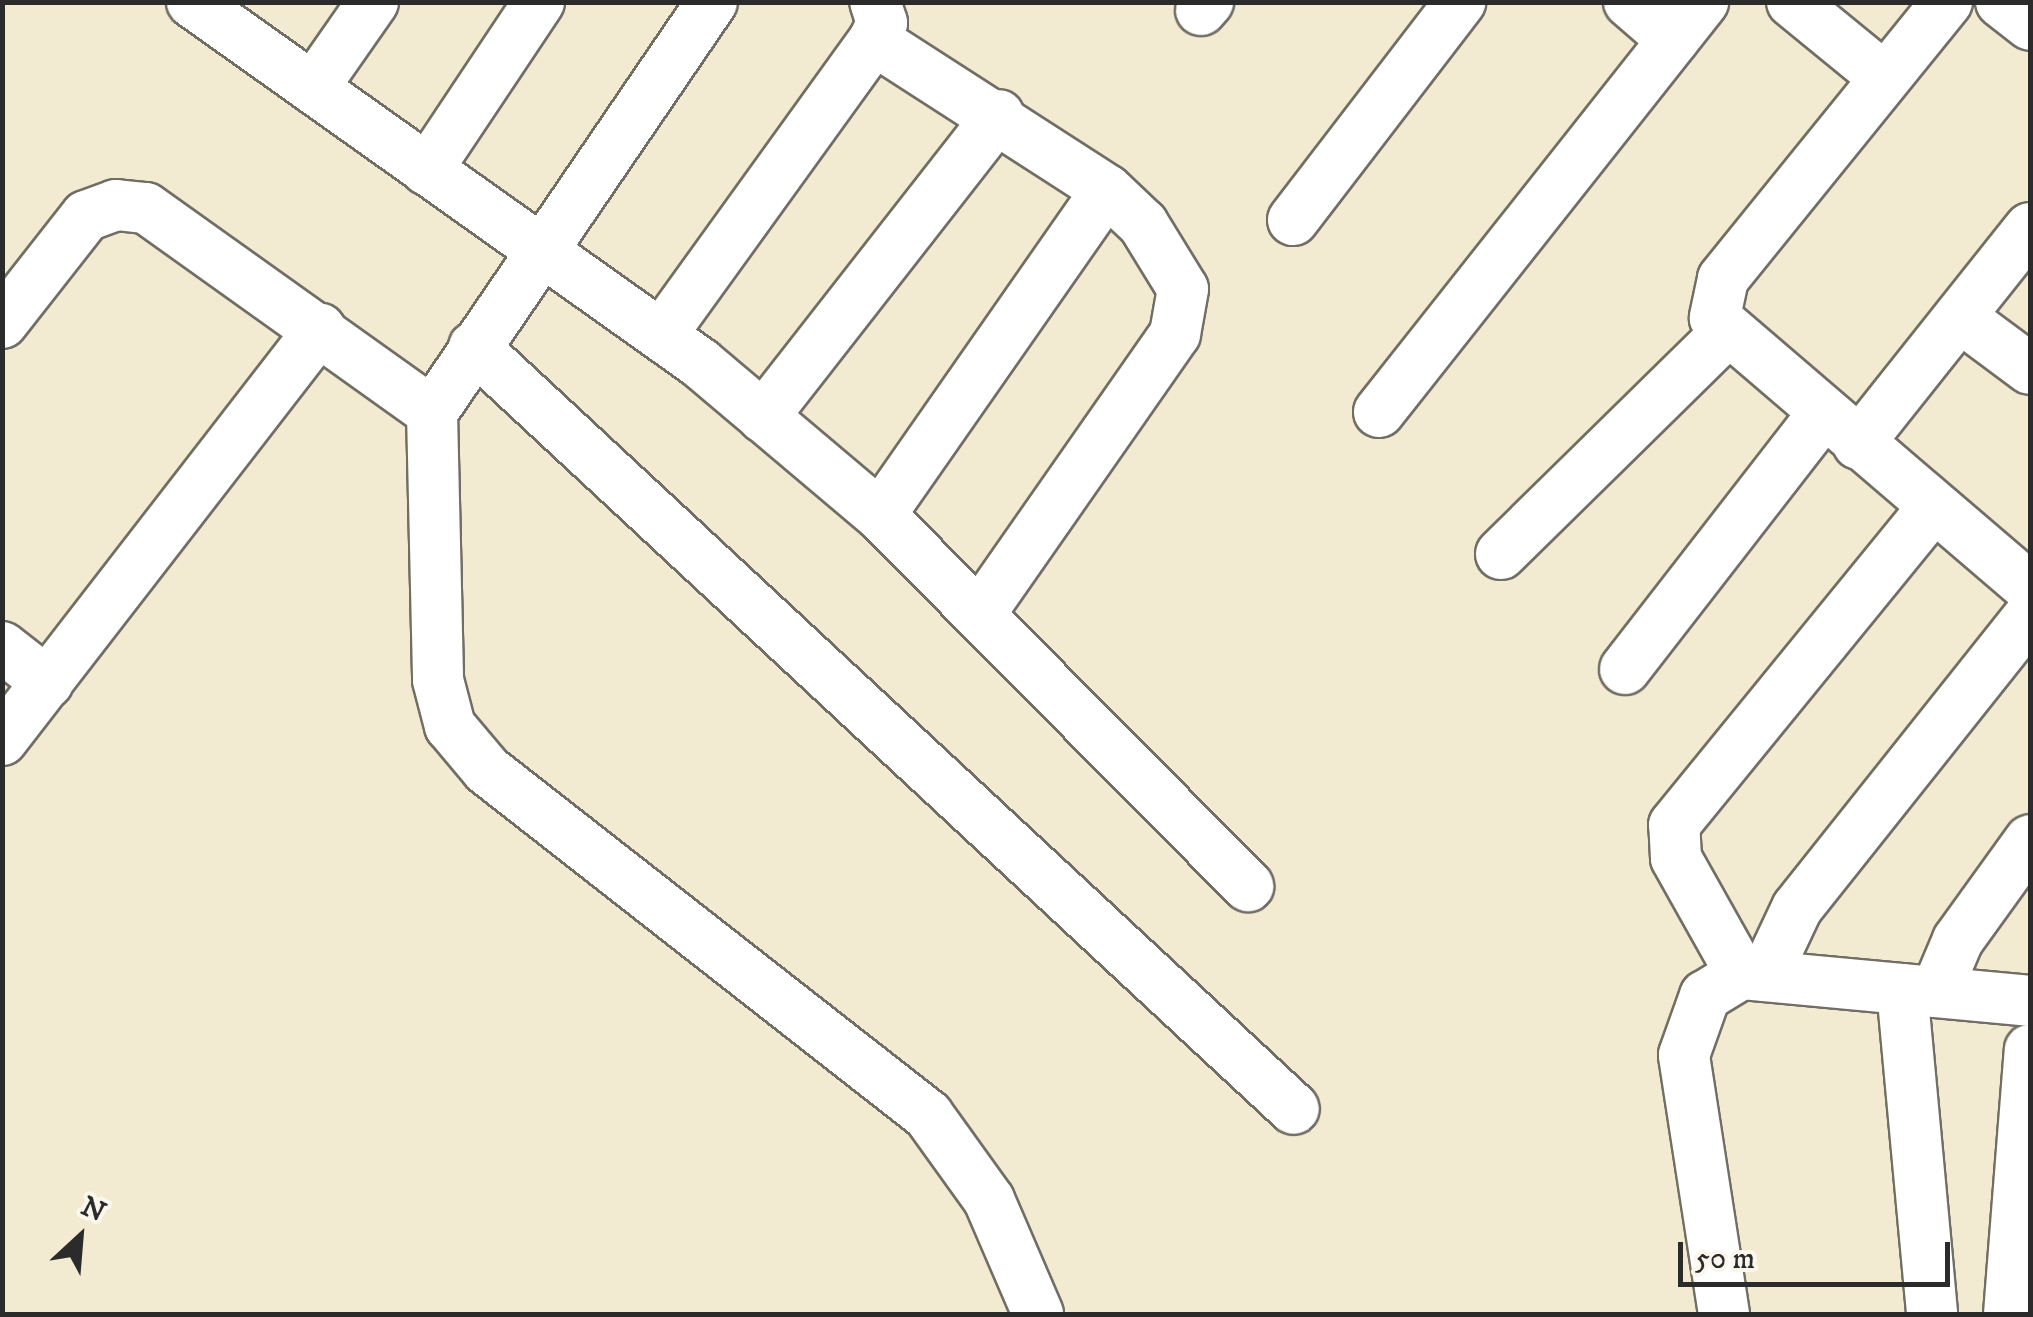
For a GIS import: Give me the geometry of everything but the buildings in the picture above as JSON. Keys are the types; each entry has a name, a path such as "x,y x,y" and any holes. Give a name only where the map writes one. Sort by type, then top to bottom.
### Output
{"street":[{"path":"314,88 374,2"},
{"path":"427,170 539,2"},
{"path":"712,2 432,412 438,680 450,726 487,770 928,1115 989,1200 1038,1314"},
{"path":"1294,220 1460,2"},
{"path":"1379,412 1688,21 1628,2"},
{"path":"1792,2 1886,78"},
{"path":"1947,2 1723,279 1715,318 1726,333 2030,588"},
{"path":"2001,2 2030,25"},
{"path":"198,4 662,334 880,515 1248,886"},
{"path":"662,334 874,21 1107,190 1163,252 1184,310 980,614"},
{"path":"762,417 1000,114"},
{"path":"880,515 1107,190"},
{"path":"2,324 86,216 116,205 180,225 432,412"},
{"path":"1625,669 1841,429 1960,316 2030,228"},
{"path":"1960,316 2030,369"},
{"path":"2,740 320,329"},
{"path":"1501,554 1726,333"},
{"path":"474,347 1294,1109"},
{"path":"1753,975 1676,858 1674,825 1933,506"},
{"path":"1753,975 1797,908 2030,615"},
{"path":"2,647 48,683"},
{"path":"1932,1314 1919,990 2030,840"},
{"path":"1724,1314 1684,1055 1705,996 1753,975 2030,1001"},
{"path":"2009,1314 2030,1050"}]}
